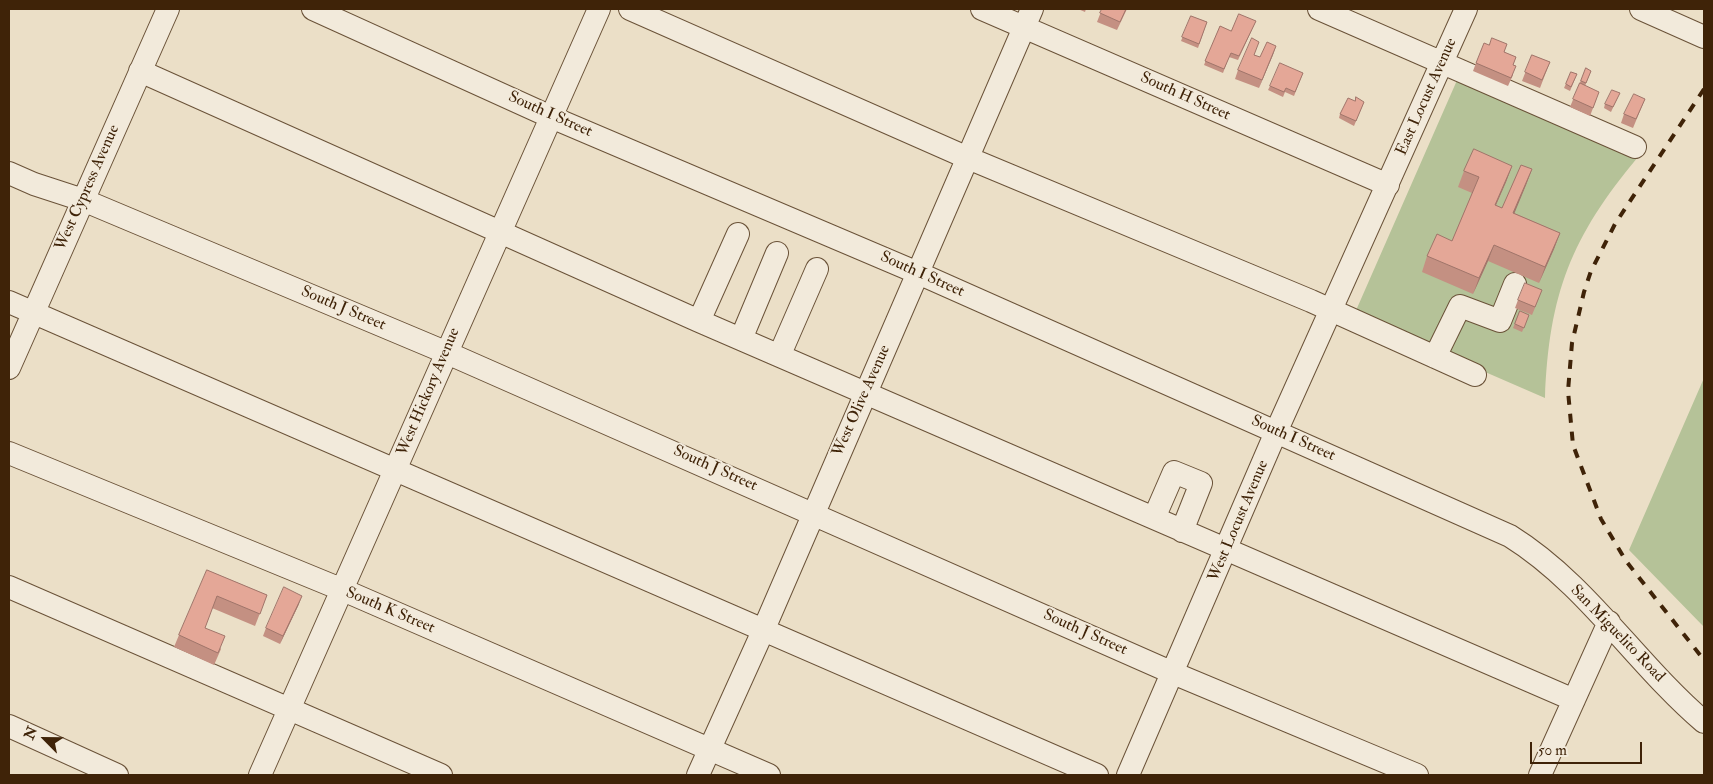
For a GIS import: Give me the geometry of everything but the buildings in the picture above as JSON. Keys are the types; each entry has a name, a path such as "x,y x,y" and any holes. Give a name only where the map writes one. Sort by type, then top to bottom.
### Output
{"street":[{"name":"West Cypress Avenue","path":"9,368 168,9"},
{"name":"South I Street","path":"314,9 551,117 918,273 1510,536 1528,548"},
{"name":"West Hickory Avenue","path":"260,775 343,590 445,352 599,9"},
{"path":"630,9 968,158 1332,311 1475,376"},
{"name":"South H Street","path":"982,9 1028,18 1388,185"},
{"path":"1318,9 1635,147"},
{"name":"East Locust Avenue","path":"1388,185 1466,9"},
{"path":"1641,9 1704,37"},
{"name":"West Olive Avenue","path":"698,775 763,631 1028,18"},
{"path":"140,71 699,321 780,354 1182,531 1574,700"},
{"name":"South J Street","path":"9,173 34,184 82,200 445,352 813,512 1173,672 1417,775"},
{"name":"West Locust Avenue","path":"1128,775 1227,550 1276,432 1388,185"},
{"path":"699,321 738,234"},
{"path":"741,339 777,253"},
{"path":"780,354 817,269"},
{"path":"1435,358 1460,306 1500,321 1515,284"},
{"path":"9,302 1097,775"},
{"name":"South K Street","path":"9,452 343,590 769,775"},
{"path":"1154,518 1174,472 1201,483 1182,531"},
{"name":"San Miguelito Road","path":"1528,548 1610,622 1686,706 1704,722"},
{"path":"9,587 441,775"},
{"path":"1540,775 1610,622"},
{"path":"11,733 117,775"}],"green space":[{"path":"1458,78 1638,157 1596,214 1580,241 1568,268 1552,328 1547,361 1545,398 1354,315"},
{"path":"1704,378 1704,627 1629,550"}],"railway":[{"path":"1704,89 1615,224 1591,271 1572,343 1568,391 1573,445 1601,519 1626,561 1704,660"}]}
